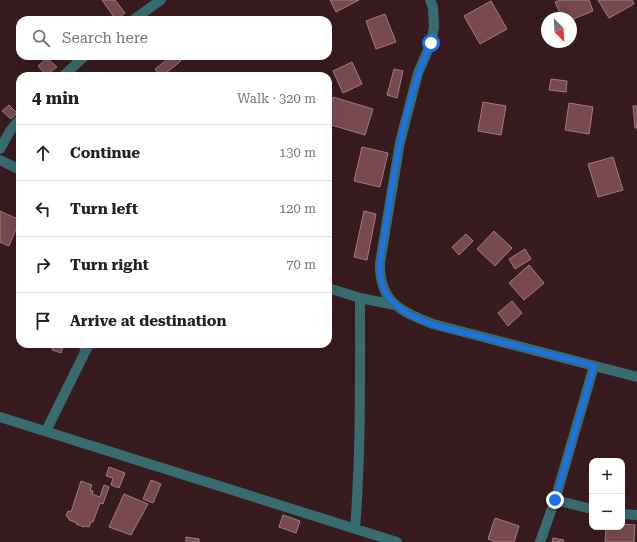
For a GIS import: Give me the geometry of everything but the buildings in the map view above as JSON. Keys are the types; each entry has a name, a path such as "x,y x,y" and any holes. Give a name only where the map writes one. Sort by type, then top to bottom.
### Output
{"street":[{"path":"139,16 161,0"},
{"path":"430,0 433,7 434,27 431,43 418,73 400,142 380,263 382,286 388,297 395,305 406,313 433,324 637,377"},
{"path":"67,72 81,60"},
{"path":"0,149 10,131 16,124"},
{"path":"0,160 16,168"},
{"path":"332,289 360,298 395,305"},
{"path":"355,529 359,480 360,298"},
{"path":"46,431 86,348"},
{"path":"540,542 555,500 594,366"},
{"path":"0,417 397,542"},
{"path":"555,500 589,508"},
{"path":"625,514 637,515"}],"route":[{"path":"431,43 418,73 400,142 380,263 382,286 388,297 395,305 406,313 433,324 594,366 555,500"}]}
